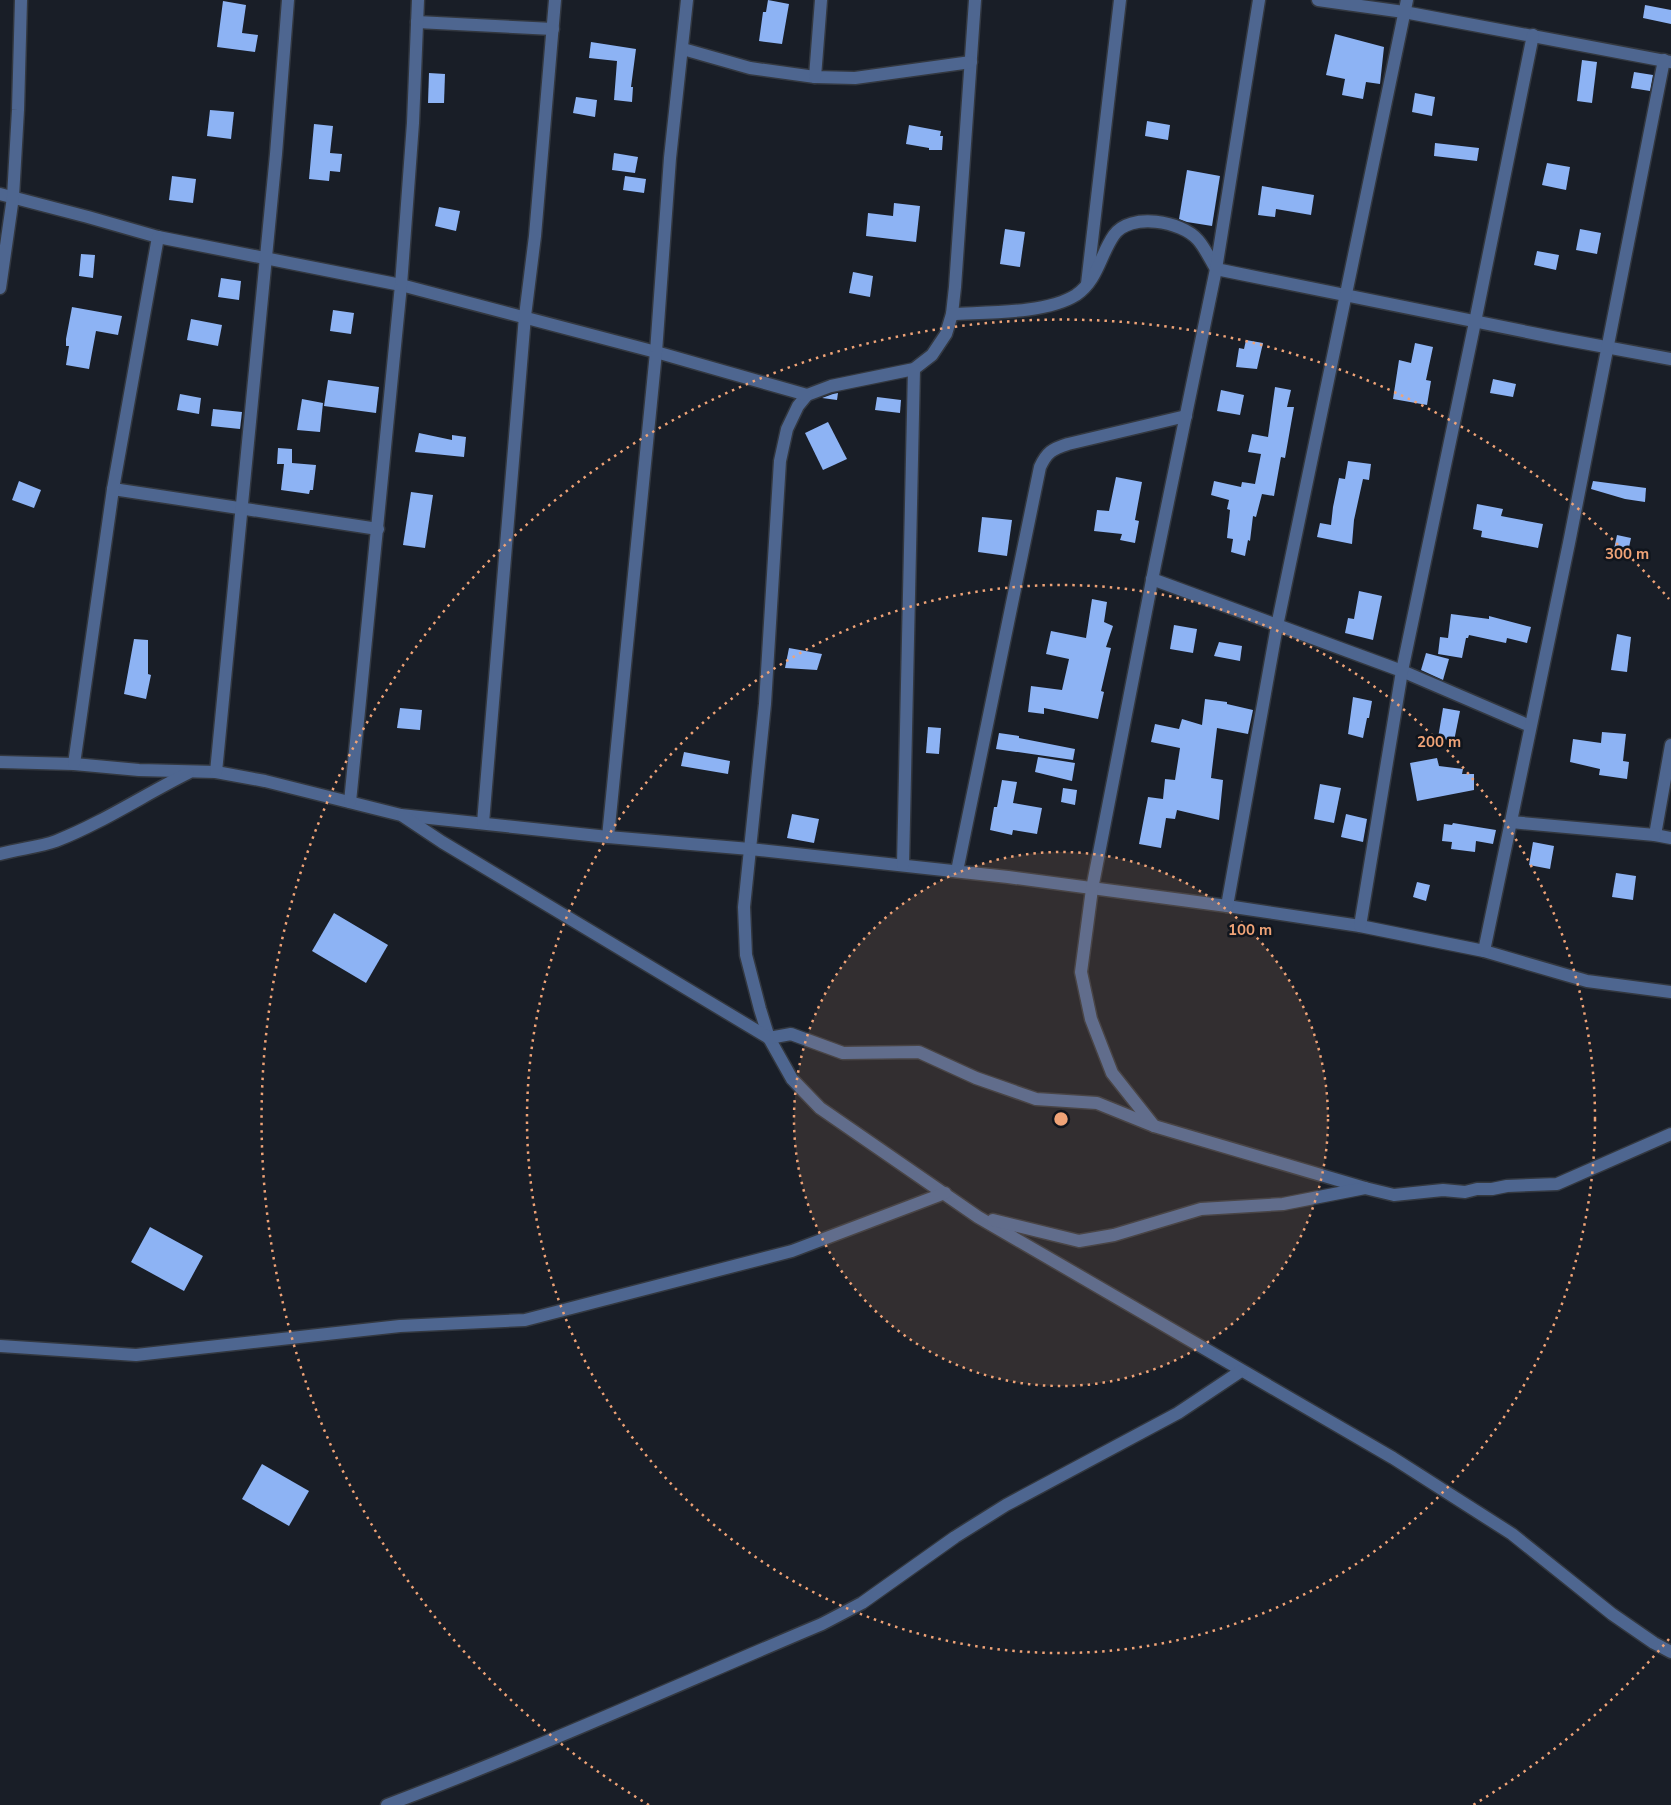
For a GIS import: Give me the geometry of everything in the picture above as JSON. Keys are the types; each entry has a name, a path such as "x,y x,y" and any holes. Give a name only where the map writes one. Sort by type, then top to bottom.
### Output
{"street":[{"path":"0,288 13,197 21,0"},
{"path":"216,772 276,154 288,0"},
{"path":"350,802 401,285 413,123 418,0"},
{"path":"483,823 525,316 535,236 555,0"},
{"path":"608,837 656,352 670,158 687,0"},
{"path":"814,77 820,0"},
{"path":"976,0 952,314 946,334 932,355 914,369 831,386 807,395 798,406 787,429 780,461 765,704 744,907 746,955 769,1038 792,1079 820,1108 978,1217 1393,1458 1512,1534 1612,1614 1654,1643 1671,1652"},
{"path":"1087,287 1120,0"},
{"path":"1154,1126 1112,1073 1092,1019 1081,972 1092,889 1152,580 1216,269 1259,0"},
{"path":"1318,0 1406,6 1533,35 1668,61 1607,346 1569,544 1484,951"},
{"path":"1227,906 1277,626 1406,6"},
{"path":"417,22 553,28"},
{"path":"1360,926 1402,671 1476,322 1533,35"},
{"path":"682,49 750,68 814,77 855,78 971,62"},
{"path":"0,194 88,216 158,238 401,285 525,316 807,395"},
{"path":"952,314 1040,308 1074,296 1087,287 1096,274 1115,233 1125,226 1141,221 1163,222 1180,227 1197,239 1216,269 1476,322 1671,359"},
{"path":"74,764 113,489 158,238"},
{"path":"903,865 914,369"},
{"path":"957,871 1040,467 1046,455 1056,448 1068,444 1186,416"},
{"path":"113,489 378,529"},
{"path":"1152,580 1402,671 1530,726"},
{"path":"1654,835 1671,745"},
{"path":"0,762 74,764 139,770 216,772 265,781 401,815 903,865 1227,906 1360,926 1484,951 1587,980 1671,992"},
{"path":"0,854 54,842 103,819 190,772"},
{"path":"401,815 442,842 769,1038 791,1034 843,1053 918,1052 976,1078 1036,1099 1097,1103 1154,1126 1365,1188 1394,1195 1443,1190 1465,1192 1477,1188 1492,1189 1507,1186 1557,1184 1671,1134"},
{"path":"1511,822 1671,838"},
{"path":"978,1217 1079,1241 1114,1235 1201,1209 1283,1204 1365,1188"},
{"path":"0,1346 136,1355 400,1326 524,1320 792,1251 945,1193"},
{"path":"387,1805 564,1735 822,1624 862,1603 955,1537 1006,1505 1178,1413 1241,1371"}],"building":[{"path":"768,0 789,4 782,44 759,41 763,12 766,12"},
{"path":"223,1 246,5 242,33 258,35 255,52 217,47"},
{"path":"1645,5 1671,10 1671,24 1643,18"},
{"path":"1335,34 1384,47 1380,84 1366,82 1363,99 1342,95 1345,79 1326,75"},
{"path":"591,42 636,49 631,87 633,87 632,102 614,100 617,61 589,58"},
{"path":"1582,60 1597,62 1592,103 1577,101"},
{"path":"1634,72 1653,75 1650,91 1631,88"},
{"path":"429,73 445,74 444,103 428,103"},
{"path":"1415,93 1435,97 1432,116 1412,112"},
{"path":"576,97 597,100 595,117 573,113"},
{"path":"210,110 234,112 231,139 207,136"},
{"path":"1147,121 1170,125 1168,140 1145,136"},
{"path":"314,124 333,126 330,153 342,154 340,172 330,171 329,181 309,179"},
{"path":"909,125 941,131 940,136 943,136 942,150 929,150 929,148 906,144"},
{"path":"1435,143 1479,148 1477,161 1434,156"},
{"path":"614,153 638,157 635,173 612,170"},
{"path":"1547,163 1570,167 1566,190 1542,185"},
{"path":"1187,170 1220,176 1212,226 1179,219"},
{"path":"172,176 196,179 193,203 169,200"},
{"path":"625,176 646,179 644,193 623,190"},
{"path":"1262,186 1314,195 1311,215 1276,209 1275,217 1258,215"},
{"path":"894,203 920,206 916,242 866,236 868,213 893,216"},
{"path":"439,207 460,211 456,231 435,226"},
{"path":"1005,229 1025,232 1020,267 1000,264"},
{"path":"1580,229 1601,233 1597,254 1576,250"},
{"path":"1537,251 1559,255 1556,270 1534,265"},
{"path":"81,254 95,255 93,278 79,276"},
{"path":"853,272 873,276 870,297 849,293"},
{"path":"221,278 241,281 239,300 218,297"},
{"path":"72,307 122,316 118,335 96,331 89,369 66,365 69,346 66,346 66,339"},
{"path":"333,310 354,313 351,334 330,331"},
{"path":"191,319 222,325 218,346 187,340"},
{"path":"1246,340 1263,343 1257,369 1236,367 1239,348 1244,349"},
{"path":"1415,343 1433,347 1426,380 1431,381 1427,405 1393,399 1399,360 1411,363"},
{"path":"1493,379 1516,384 1513,397 1490,393"},
{"path":"328,380 379,387 376,413 324,406"},
{"path":"1275,387 1291,390 1287,407 1294,407 1285,458 1281,457 1274,496 1262,494 1256,517 1253,516 1250,541 1248,540 1245,556 1231,552 1233,539 1227,538 1230,510 1227,509 1229,500 1211,495 1214,481 1241,487 1242,482 1255,484 1261,454 1248,452 1252,434 1268,437"},
{"path":"1221,390 1244,395 1240,415 1217,411"},
{"path":"838,393 837,400 822,398 833,394"},
{"path":"180,394 201,398 199,414 177,410"},
{"path":"877,397 901,400 900,413 875,410"},
{"path":"302,399 323,403 320,432 297,430"},
{"path":"213,409 242,412 240,429 211,426"},
{"path":"828,422 847,459 823,470 805,433"},
{"path":"419,433 452,440 452,435 466,437 464,457 415,452"},
{"path":"278,448 292,449 292,463 316,465 313,490 310,490 309,494 281,490 284,464 277,464"},
{"path":"1348,461 1371,464 1369,480 1363,479 1354,520 1352,544 1317,537 1320,523 1331,525 1339,478 1345,479"},
{"path":"1116,477 1142,482 1135,520 1139,521 1135,543 1120,540 1122,534 1094,531 1097,510 1109,511"},
{"path":"19,481 41,490 34,508 12,500"},
{"path":"1593,481 1646,488 1645,502 1625,499 1591,489"},
{"path":"411,492 433,495 425,548 403,545"},
{"path":"1477,504 1503,509 1501,516 1543,524 1538,548 1481,537 1482,531 1473,529"},
{"path":"982,517 1012,520 1007,556 978,552"},
{"path":"1617,535 1631,538 1628,552 1614,549"},
{"path":"1359,591 1382,596 1373,640 1345,633 1348,618 1354,619"},
{"path":"1092,599 1107,602 1104,622 1113,626 1106,647 1111,648 1101,691 1104,692 1098,719 1044,708 1044,714 1028,712 1031,686 1062,690 1069,659 1046,654 1051,631 1086,638"},
{"path":"1451,614 1489,619 1489,616 1531,627 1527,643 1507,638 1506,643 1469,635 1466,638 1462,658 1438,654 1440,637 1448,638"},
{"path":"1174,625 1197,629 1193,653 1170,649"},
{"path":"1617,634 1631,637 1627,672 1611,670"},
{"path":"134,639 148,640 148,674 151,675 146,699 124,694"},
{"path":"1219,642 1242,646 1240,661 1214,656"},
{"path":"789,648 822,654 817,670 785,668"},
{"path":"1426,653 1449,659 1443,680 1421,670"},
{"path":"1353,697 1372,701 1363,738 1348,734"},
{"path":"1205,699 1227,702 1227,704 1253,710 1248,734 1217,728 1211,778 1223,780 1219,820 1177,810 1175,819 1166,818 1161,848 1139,844 1148,797 1163,799 1165,779 1175,780 1180,748 1151,742 1155,724 1179,729 1182,719 1202,725"},
{"path":"400,708 422,710 420,730 397,728"},
{"path":"1443,708 1460,711 1454,741 1438,738"},
{"path":"928,727 941,728 939,754 926,753"},
{"path":"1602,732 1626,734 1623,761 1629,762 1627,779 1599,775 1600,769 1570,762 1573,739 1601,743"},
{"path":"999,733 1075,749 1073,760 996,749"},
{"path":"684,752 730,761 728,774 681,766"},
{"path":"1038,757 1075,763 1072,781 1035,772"},
{"path":"1437,758 1439,766 1463,769 1462,774 1474,774 1474,790 1417,801 1410,763"},
{"path":"1002,780 1017,782 1013,803 1042,808 1037,834 1013,830 1012,835 990,830"},
{"path":"1320,784 1341,788 1334,823 1314,819"},
{"path":"1063,788 1077,790 1075,805 1061,802"},
{"path":"792,814 819,819 814,843 787,838"},
{"path":"1346,814 1367,819 1363,842 1341,837"},
{"path":"1453,823 1496,830 1493,844 1476,841 1475,852 1451,849 1452,842 1442,841 1444,824 1452,825"},
{"path":"1533,842 1554,846 1550,869 1529,865"},
{"path":"1616,873 1636,876 1633,900 1612,897"},
{"path":"1417,882 1430,885 1426,901 1413,897"},
{"path":"334,913 388,945 366,983 312,951"},
{"path":"150,1227 203,1256 184,1291 131,1262"},
{"path":"262,1464 309,1491 289,1526 242,1499"}]}
